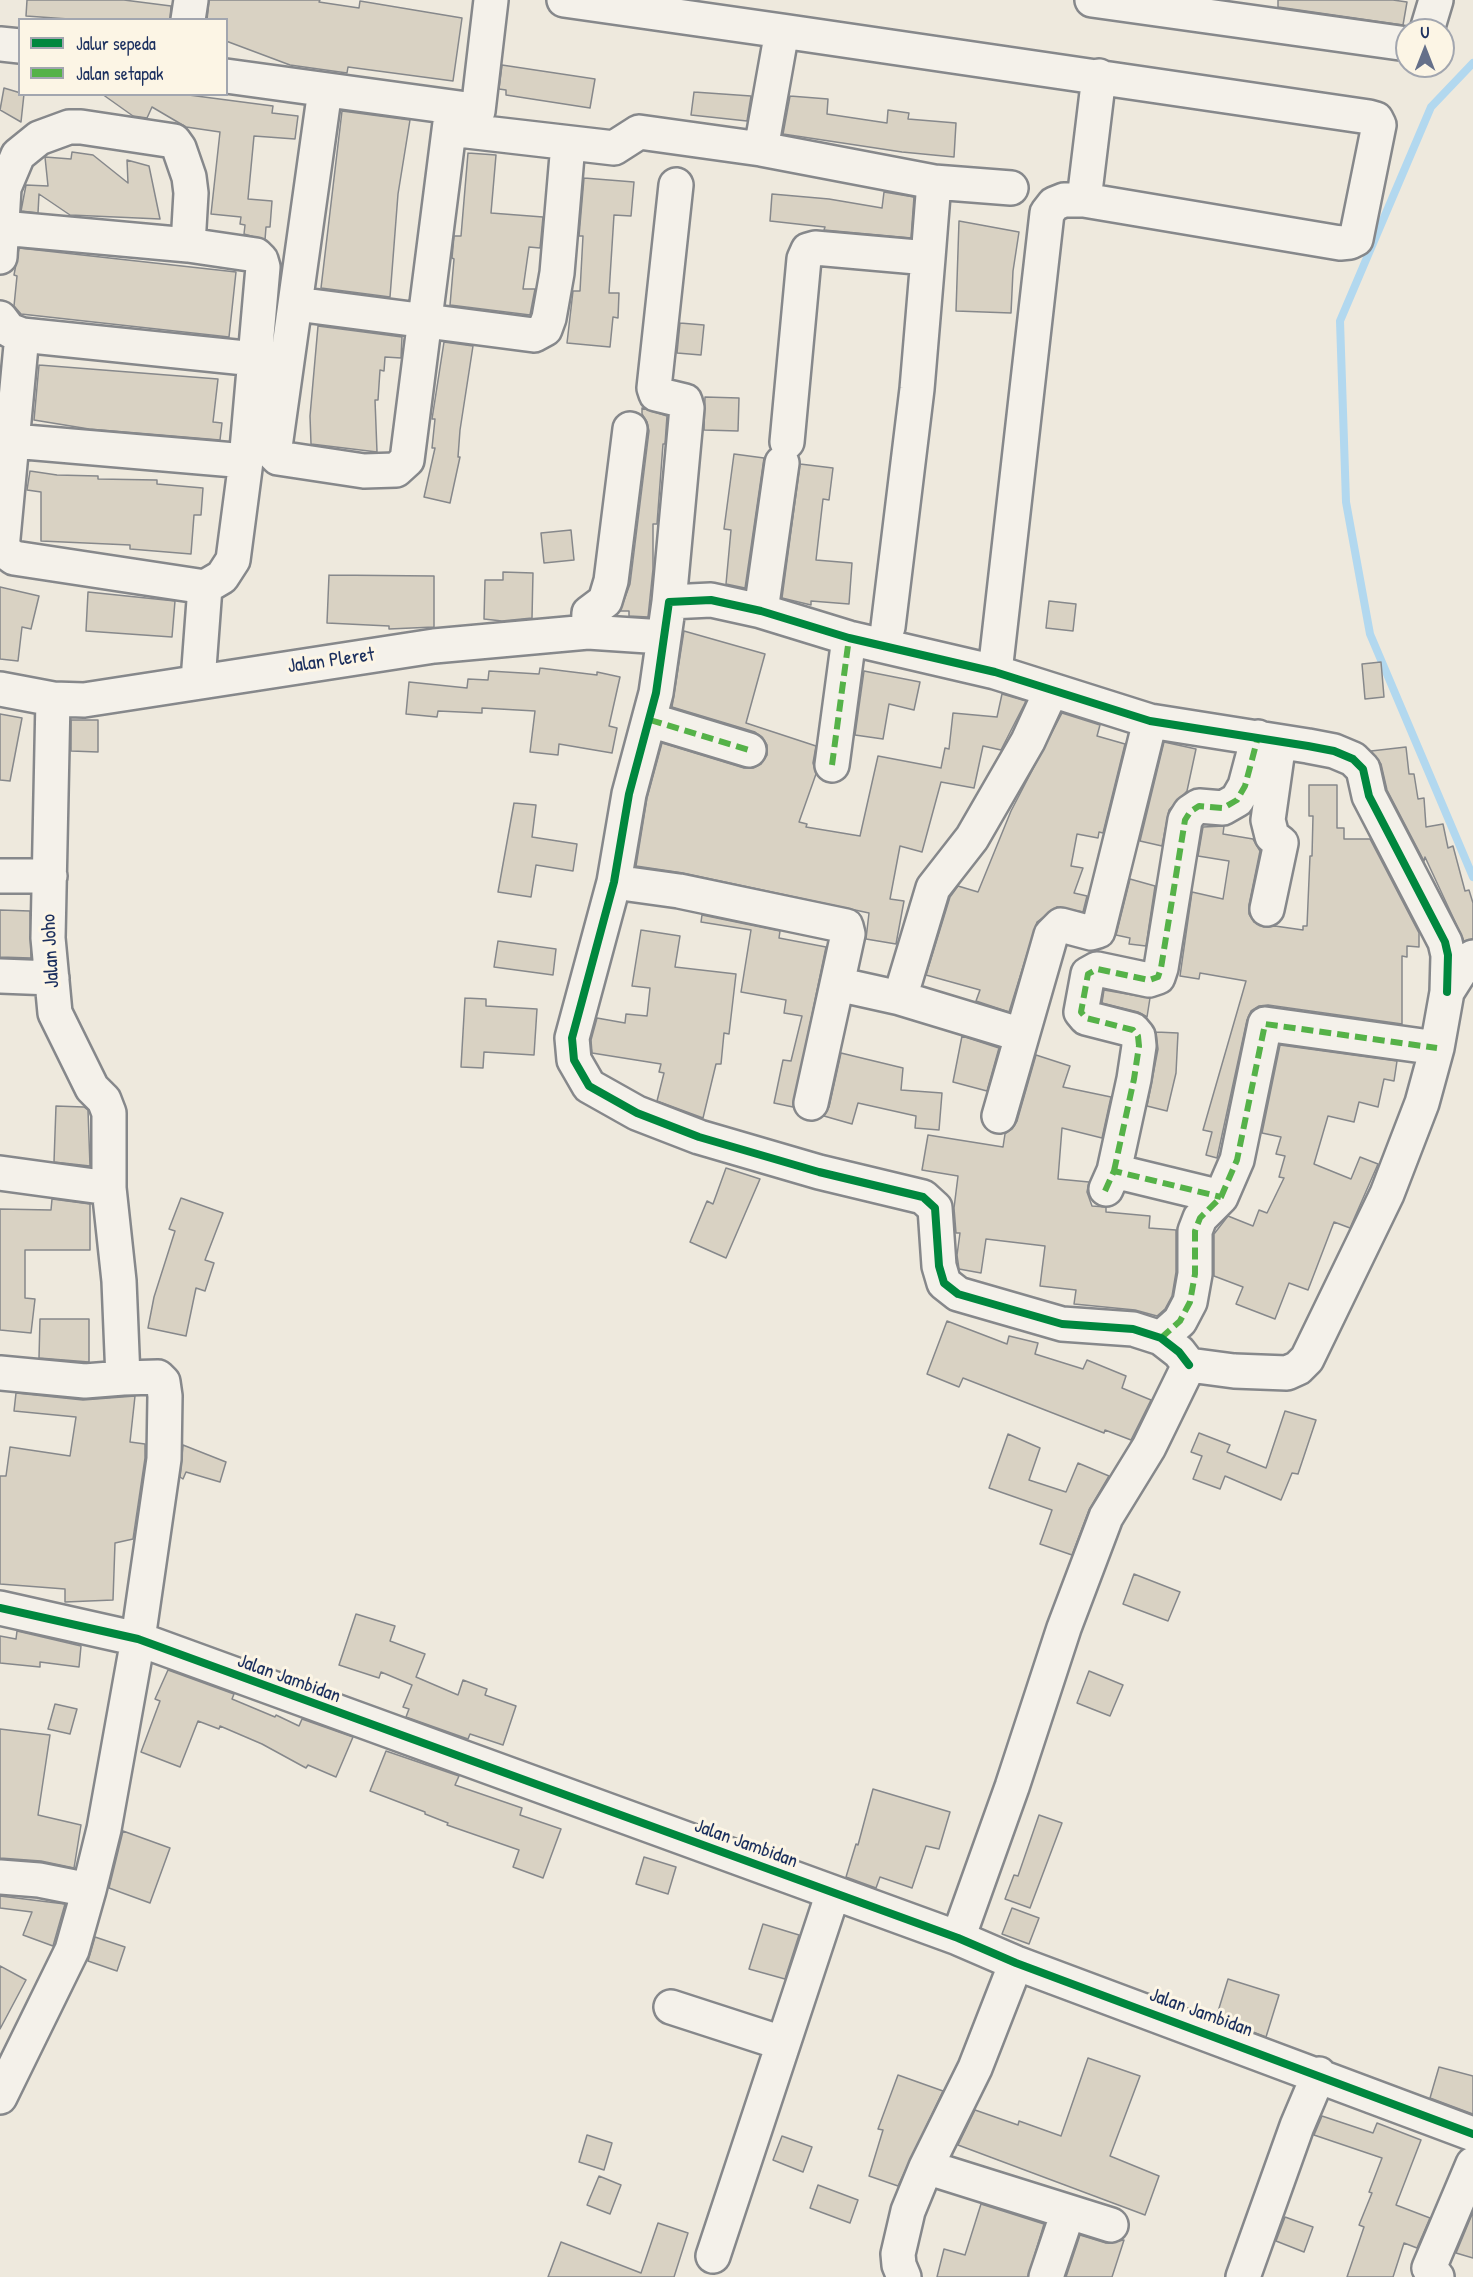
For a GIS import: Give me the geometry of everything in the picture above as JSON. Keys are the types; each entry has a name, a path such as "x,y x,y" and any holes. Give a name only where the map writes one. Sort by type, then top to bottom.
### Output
{"street":[{"path":"188,18 191,0"},
{"path":"324,90 274,454 278,458 364,471 396,470 407,460 425,320 460,116 492,0"},
{"path":"564,0 1099,76 1376,119 1379,125 1356,239 1350,242 1340,243 1084,200 1064,200 1054,204 1047,213 995,672"},
{"path":"1092,0 1395,42"},
{"path":"1431,18 1436,0"},
{"path":"760,149 782,31"},
{"path":"0,44 18,46"},
{"path":"228,76 324,90 460,116 568,144 614,148 639,132"},
{"path":"1084,200 1099,76"},
{"path":"460,116 639,132 760,149 934,182 1011,188"},
{"path":"188,246 191,193 189,177 179,148 174,141 69,127 39,138 18,155 4,188 1,243 188,246 256,255 261,260 263,267 255,359 246,461 233,560 222,578 206,587 14,558 2,549 13,441 11,327 255,359"},
{"path":"296,303 520,335 534,335 545,329 557,273 568,144"},
{"path":"888,627 917,389 934,182"},
{"path":"669,602 711,600 761,611 849,638 995,672 1150,721 1334,751 1359,762 1369,796 1445,942 1448,955 1447,992 1437,1048 1422,1103 1387,1194 1307,1359 1298,1368 1287,1373 1234,1371 1189,1365 1179,1352 1161,1338 1133,1329 1062,1324 958,1294 944,1283 939,1266 934,1208 922,1197 819,1172 699,1137 637,1113 590,1086 574,1060 572,1038 614,882 629,794 656,693 669,602 687,408 685,400 656,394 654,388 676,185"},
{"path":"761,611 784,452 804,259 808,250 815,248 928,258"},
{"path":"588,632 590,613 605,601 611,581 630,429"},
{"path":"13,441 246,461"},
{"path":"198,681 206,587"},
{"name":"Jalan Pleret","path":"0,689 53,699 84,700 434,646 588,632 663,637"},
{"path":"832,765 849,638"},
{"path":"900,998 933,888 972,838 1028,741 1051,691"},
{"name":"Jalan Joho","path":"53,699 48,938 52,978 56,1013 62,1030 92,1088 104,1100 109,1113 109,1188 119,1281 123,1378"},
{"path":"650,720 749,750"},
{"path":"999,1116 1053,932 1061,925 1091,933 1098,931 1150,721"},
{"path":"1267,909 1281,843 1272,836 1268,820 1268,739"},
{"path":"1221,1197 1110,1181 1134,1078 1139,1046 1138,1036 1133,1030 1086,1018 1081,1012 1088,974 1097,969 1149,980 1158,977 1166,926 1173,902 1185,820 1190,812 1200,806 1223,807 1237,800 1268,739"},
{"path":"0,876 50,876"},
{"path":"614,882 679,891 846,926 848,933 811,1103"},
{"path":"1447,992 1466,962 1473,957"},
{"path":"0,976 52,978"},
{"path":"837,984 900,998 1022,1035"},
{"path":"1161,1338 1180,1321 1190,1302 1195,1274 1195,1231 1200,1218 1221,1197 1237,1160 1265,1024 1437,1048"},
{"path":"0,1173 109,1188"},
{"path":"958,1938 1012,1787 1064,1628 1107,1517 1149,1448 1189,1365"},
{"path":"0,1373 85,1381 158,1377 162,1382 165,1396 164,1459 138,1639 104,1829 72,1950 0,2097"},
{"name":"Jalan Jambidan","path":"0,1608 138,1639 958,1938 1016,1963 1319,2074 1473,2134"},
{"path":"0,1876 39,1880 89,1890"},
{"path":"713,2256 833,1893"},
{"path":"904,2277 899,2265 898,2254 908,2211 926,2167 975,2068 1016,1963"},
{"path":"671,2007 782,2043"},
{"path":"1243,2277 1297,2126 1319,2074"},
{"path":"1437,2277 1429,2268 1473,2164"},
{"path":"926,2167 1112,2225"},
{"path":"1047,2277 1068,2212"}],"building":[{"path":"27,0 124,0 171,6 170,18 26,16"},
{"path":"209,0 320,0 319,2 359,8 360,1 462,18 453,81 348,67 347,73 290,65 228,42 228,18 207,18"},
{"path":"1278,0 1407,2 1404,18 1395,18 1395,24 1278,7"},
{"path":"502,65 595,79 590,108 506,95 506,90 499,89"},
{"path":"4,88 18,92 18,96 24,96 21,122 0,110"},
{"path":"694,92 751,96 747,121 691,115"},
{"path":"105,96 196,96 273,106 272,113 298,116 295,139 254,136 248,199 272,201 270,227 266,227 265,240 244,234 245,225 240,224 241,217 211,214 220,132 186,127 152,107 147,118 133,116"},
{"path":"790,96 828,99 827,114 887,123 888,110 909,113 908,119 956,123 954,157 902,152 783,134"},
{"path":"342,111 410,120 398,194 390,297 321,288"},
{"path":"72,152 93,155 128,183 127,160 149,166 160,219 70,215 39,194 38,213 21,211 26,185 48,186 45,157 71,159"},
{"path":"468,153 496,155 491,213 543,217 540,248 529,247 523,289 535,289 530,315 450,305 454,236 461,236"},
{"path":"584,178 634,182 631,216 614,215 609,293 619,293 618,318 613,317 610,347 567,343 573,291 580,291 583,236 579,236"},
{"path":"884,192 914,197 911,238 824,230 825,227 770,221 772,194 829,199 882,208"},
{"path":"959,221 1019,232 1013,271 1011,313 956,311"},
{"path":"19,248 236,272 229,337 21,314 14,306 17,276 14,275"},
{"path":"680,323 704,325 701,355 677,353"},
{"path":"318,326 402,337 401,358 385,357 384,371 380,370 378,400 375,400 377,452 311,444 310,416"},
{"path":"444,342 473,346 460,430 458,457 460,457 450,503 424,497 435,448 432,448 435,419 432,419"},
{"path":"39,365 218,379 213,422 222,423 220,440 89,429 34,420"},
{"path":"705,397 739,398 738,431 704,430"},
{"path":"642,408 667,416 657,524 653,524 653,569 648,617 629,616 629,611 620,611 630,584 649,431"},
{"path":"734,454 764,458 745,588 726,584 731,530 724,529"},
{"path":"800,464 833,468 829,500 823,499 816,560 852,563 849,604 811,601 811,605 782,598"},
{"path":"30,471 57,475 98,476 98,479 157,480 157,484 203,488 201,515 194,515 191,554 130,549 130,545 41,541 41,492 27,490"},
{"path":"571,530 574,560 544,563 541,533"},
{"path":"503,572 533,573 532,618 502,621 484,619 485,580 503,580"},
{"path":"329,575 434,576 434,627 389,629 389,626 327,623"},
{"path":"0,587 39,596 31,629 22,627 18,661 0,659"},
{"path":"88,592 175,601 172,637 86,631"},
{"path":"1049,601 1076,604 1073,631 1046,628"},
{"path":"684,631 765,654 746,723 816,746 813,763 816,774 799,822 807,824 806,827 860,836 878,756 941,768 945,748 949,749 953,713 997,717 1002,694 1026,701 1001,750 983,746 974,788 941,782 922,852 900,846 890,899 904,901 896,944 866,939 869,913 683,873 636,866 647,798 662,743 744,768 753,768 761,764 767,755 767,745 755,732 672,707"},
{"path":"1381,662 1384,697 1365,699 1362,664"},
{"path":"540,668 597,675 597,672 620,677 609,726 617,728 612,753 559,744 558,755 530,752 535,711 482,708 482,713 438,711 437,717 406,714 409,682 467,688 468,679 488,680 489,671 539,674"},
{"path":"864,671 920,682 914,710 889,704 883,739 855,735"},
{"path":"1062,713 1100,725 1097,736 1125,744 1103,833 1099,832 1098,838 1077,834 1071,866 1083,868 1074,893 1087,896 1083,912 1057,907 1037,922 1009,1012 976,1001 980,990 926,975 950,897 958,886 978,892 1011,811"},
{"path":"0,714 22,718 10,781 0,780"},
{"path":"71,720 98,720 98,752 71,751"},
{"path":"1164,742 1196,749 1187,791 1169,810 1162,846 1140,841"},
{"path":"1406,747 1409,774 1414,774 1418,799 1424,798 1426,827 1443,824 1448,848 1453,846 1465,891 1469,890 1473,903 1473,939 1464,941 1425,857 1424,861 1387,790 1381,764 1371,751"},
{"path":"1309,785 1337,785 1337,828 1344,828 1344,839 1370,839 1419,933 1419,947 1407,946 1407,957 1402,956 1402,1024 1268,1005 1259,1006 1251,1011 1247,1020 1217,1158 1206,1155 1212,1132 1203,1130 1246,981 1200,973 1199,979 1180,976 1192,892 1223,899 1229,861 1198,856 1203,827 1224,826 1223,834 1253,839 1260,851 1249,905 1249,914 1254,922 1264,927 1275,926 1303,930 1303,926 1307,926 1310,856 1312,856 1313,816 1309,816"},
{"path":"514,803 536,805 532,837 577,844 573,871 536,865 531,897 498,892"},
{"path":"1130,879 1155,886 1146,946 1129,944 1130,938 1116,935"},
{"path":"0,910 30,911 31,958 0,957"},
{"path":"702,915 780,931 779,938 826,947 793,1107 774,1103 783,1060 791,1061 802,1016 784,1013 786,1000 741,992 751,930 701,922"},
{"path":"641,930 680,936 675,967 736,974 729,1034 724,1033 721,1064 716,1064 703,1118 657,1101 664,1073 659,1072 661,1064 592,1053 591,1040 597,1018 625,1023 626,1014 647,1016 650,988 632,986"},
{"path":"498,941 556,949 553,975 494,967"},
{"path":"1104,990 1150,998 1147,1017 1138,1012 1102,1003"},
{"path":"465,998 486,999 486,1006 537,1009 534,1055 484,1052 483,1068 461,1067"},
{"path":"1156,1032 1178,1033 1176,1073 1167,1111 1147,1106 1158,1049"},
{"path":"962,1036 999,1048 987,1091 953,1082"},
{"path":"1280,1045 1397,1061 1394,1081 1384,1079 1378,1107 1359,1102 1354,1122 1328,1116 1314,1164 1351,1179 1360,1157 1378,1164 1350,1228 1334,1222 1308,1290 1289,1283 1275,1319 1236,1304 1243,1287 1214,1276 1214,1234 1228,1216 1253,1226 1259,1210 1267,1213 1284,1178 1279,1177 1285,1156 1276,1154 1281,1137 1262,1133"},
{"path":"841,1053 903,1068 901,1090 942,1093 939,1130 915,1128 916,1116 858,1103 852,1124 824,1116 829,1107"},
{"path":"1036,1055 1070,1066 1063,1087 1111,1097 1102,1138 1062,1128 1058,1179 1089,1182 1087,1192 1092,1206 1106,1207 1106,1212 1150,1216 1149,1228 1176,1230 1176,1272 1172,1296 1165,1309 1157,1316 1135,1310 1074,1304 1076,1290 1040,1286 1045,1246 986,1239 981,1273 959,1269 957,1255 960,1233 956,1233 954,1208 958,1176 922,1170 928,1135 1003,1147 1005,1134 1017,1121"},
{"path":"56,1106 84,1107 88,1110 90,1166 54,1162"},
{"path":"726,1168 760,1179 726,1258 690,1242 707,1201 713,1204"},
{"path":"181,1198 223,1213 205,1260 214,1263 205,1291 196,1288 186,1336 148,1328 154,1297 175,1231 169,1229"},
{"path":"52,1199 90,1204 90,1250 25,1250 25,1298 35,1299 31,1333 0,1330 0,1209 51,1210"},
{"path":"40,1319 89,1319 89,1362 39,1358"},
{"path":"947,1321 1007,1344 1009,1336 1038,1343 1035,1354 1083,1369 1087,1360 1126,1376 1122,1388 1151,1400 1131,1440 1105,1430 1104,1433 963,1378 959,1387 927,1374"},
{"path":"16,1393 83,1400 135,1396 130,1442 145,1444 145,1458 133,1539 115,1543 113,1600 65,1602 65,1589 0,1584 0,1476 6,1476 10,1447 70,1456 76,1417 14,1411"},
{"path":"1285,1411 1316,1420 1298,1474 1292,1473 1281,1500 1225,1476 1220,1489 1193,1479 1202,1456 1191,1452 1199,1433 1230,1445 1227,1452 1266,1468"},
{"path":"1008,1434 1040,1448 1029,1480 1066,1492 1078,1463 1109,1476 1089,1510 1072,1555 1040,1544 1052,1510 989,1488"},
{"path":"183,1445 226,1462 220,1482 186,1472 183,1479 180,1477"},
{"path":"1134,1574 1180,1592 1168,1621 1123,1604"},
{"path":"356,1614 395,1626 390,1641 425,1654 416,1677 458,1695 463,1680 487,1689 485,1695 516,1706 503,1745 470,1734 468,1739 406,1717 409,1709 403,1707 412,1685 381,1672 379,1678 339,1665"},
{"path":"17,1631 81,1646 79,1667 40,1662 40,1667 0,1663 0,1636 16,1639"},
{"path":"168,1670 234,1694 232,1699 299,1726 302,1719 353,1737 336,1777 308,1765 306,1768 262,1744 220,1726 219,1729 198,1721 180,1767 141,1752 160,1701 155,1699"},
{"path":"1089,1671 1123,1685 1110,1716 1077,1703"},
{"path":"55,1704 77,1709 70,1734 48,1729"},
{"path":"0,1729 50,1735 38,1815 81,1825 74,1868 41,1861 0,1858"},
{"path":"386,1751 459,1776 455,1785 522,1808 520,1815 561,1829 543,1878 513,1867 519,1850 447,1825 448,1823 425,1814 425,1812 370,1791"},
{"path":"873,1789 950,1812 939,1849 926,1846 912,1888 880,1877 876,1888 846,1877 856,1844 858,1845"},
{"path":"1039,1815 1062,1823 1030,1908 1005,1899 1014,1875 1018,1876"},
{"path":"123,1831 170,1848 150,1903 109,1888"},
{"path":"644,1857 676,1867 668,1894 636,1884"},
{"path":"0,1896 65,1904 53,1946 23,1935 32,1912 0,1908"},
{"path":"1012,1908 1039,1918 1029,1944 1002,1934"},
{"path":"763,1924 799,1935 785,1979 749,1969"},
{"path":"95,1937 125,1947 117,1971 88,1961"},
{"path":"0,1966 26,1980 0,2029"},
{"path":"1228,1979 1279,1995 1266,2037 1216,2018"},
{"path":"1088,2058 1140,2076 1110,2156 1159,2176 1145,2215 958,2145 975,2110 1018,2125 1019,2121 1061,2136"},
{"path":"1439,2067 1473,2076 1473,2114 1430,2098"},
{"path":"898,2075 943,2091 898,2186 869,2176 883,2130 878,2129"},
{"path":"1322,2116 1373,2133 1377,2123 1421,2140 1396,2205 1430,2218 1417,2248 1404,2243 1393,2277 1347,2277 1364,2227 1359,2225 1372,2193 1369,2192 1382,2158 1314,2135"},
{"path":"587,2135 612,2143 604,2170 579,2162"},
{"path":"782,2136 812,2147 803,2172 773,2160"},
{"path":"599,2176 621,2185 610,2214 587,2205"},
{"path":"818,2185 858,2200 850,2223 810,2208"},
{"path":"981,2204 1044,2224 1028,2277 937,2277 944,2249 965,2255"},
{"path":"1473,2212 1473,2258 1456,2253"},
{"path":"1285,2217 1313,2227 1304,2252 1276,2241"},
{"path":"658,2223 688,2233 674,2277 548,2277 561,2242 641,2273"},
{"path":"1080,2235 1106,2243 1124,2240 1112,2277 1066,2277"}],"waterway":[{"path":"1473,63 1431,107 1340,321 1346,502 1370,634 1473,877"}],"marked path":[{"path":"832,765 849,638"},
{"path":"650,720 749,750"},
{"path":"1114,1171 1134,1079 1139,1046 1138,1036 1133,1030 1086,1018 1081,1012 1088,974 1097,969 1149,980 1158,977 1185,820 1190,812 1199,806 1223,808 1237,800 1245,786 1258,737"},
{"path":"1161,1338 1180,1321 1190,1302 1195,1274 1195,1231 1200,1218 1221,1197 1237,1160 1265,1024 1437,1048"},
{"path":"1105,1191 1114,1171 1221,1197"}],"cycle path":[{"path":"1189,1365 1179,1352 1161,1338 1133,1329 1062,1324 958,1294 944,1283 939,1266 935,1208 923,1197 819,1172 699,1137 637,1113 589,1086 574,1060 572,1038 614,882 629,794 656,693 669,602 711,600 761,611 849,638 995,672 1150,721 1308,746 1334,751 1353,759 1363,769 1369,796 1445,942 1448,955 1447,992"},
{"path":"0,1608 138,1639 958,1938 1016,1963 1473,2134"}]}
